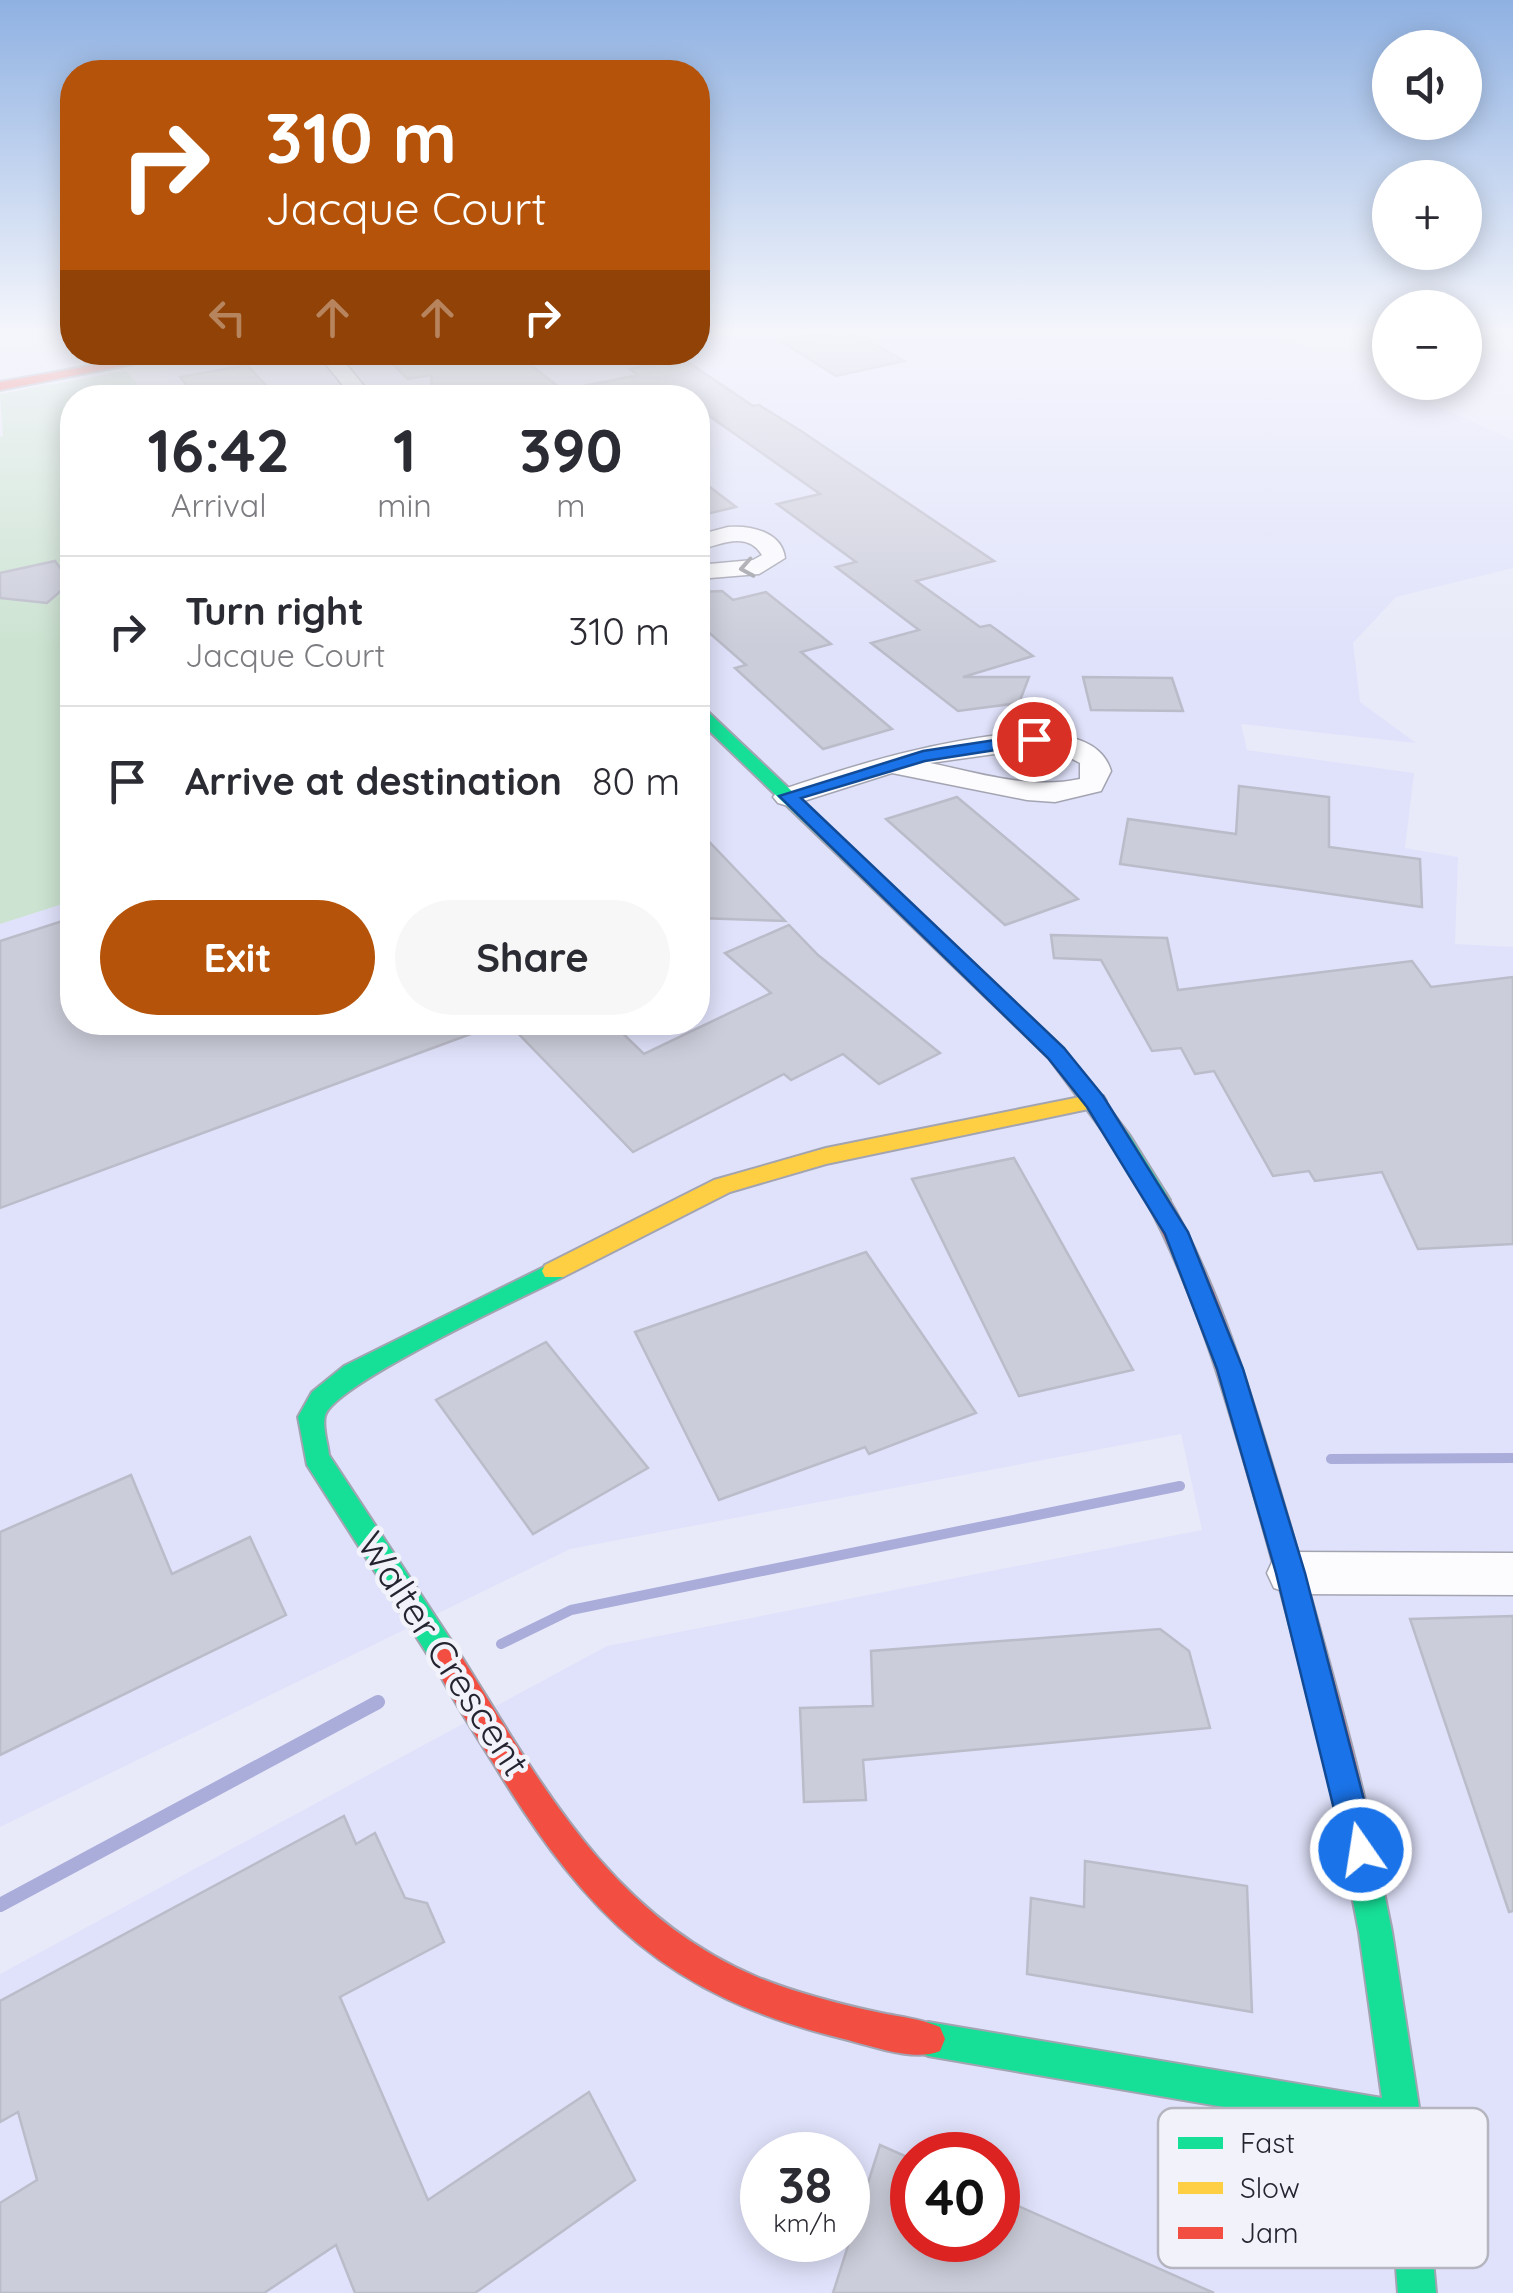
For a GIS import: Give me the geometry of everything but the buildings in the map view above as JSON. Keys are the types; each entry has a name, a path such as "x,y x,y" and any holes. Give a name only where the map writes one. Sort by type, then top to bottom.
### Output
{"street":[{"path":"710,538 744,534 765,541 774,552 773,558 759,566 710,571"},
{"path":"710,722 1056,1053 1095,1102 1176,1232 1206,1301 1291,1573 1336,1739 1383,1949 1404,2108"},
{"path":"788,796 894,765 988,744 1034,739 1076,748 1097,767 1091,785 1055,793 894,765"},
{"name":"Walter Crescent","path":"1095,1102 826,1156 722,1186 352,1373 323,1394 311,1412 313,1446 556,1830 602,1889 640,1926 700,1968 769,2001 879,2031 1335,2108"},
{"path":"1291,1573 1513,1574"},
{"path":"1416,2268 1418,2293"}],"shaded area":[{"path":"710,435 1502,435 1513,440 1513,568 1396,597 1353,643 1360,702 1416,743 1241,724 1247,750 1414,773 1405,848 1458,857 1455,944 1513,947 1513,2293 0,2293 0,1974 607,1646 1202,1530 1181,1434 570,1549 0,1827 0,924 60,905 60,1035 710,1035"}],"green space":[{"path":"60,435 60,905 0,924 0,437"}],"waterway":[{"path":"1331,1459 1513,1458"},
{"path":"501,1644 571,1610 1180,1486"},
{"path":"0,1905 378,1702"}],"traffic: fast":[{"path":"710,722 1056,1053 1122,1141 1158,1200"},
{"path":"448,1661 316,1457 311,1417 321,1399 353,1373 554,1271"},
{"path":"1352,1813 1375,1932 1401,2108"},
{"path":"928,2039 1335,2108"},
{"path":"1415,2268 1417,2293"}],"traffic: slow":[{"path":"554,1271 722,1186 826,1156 1095,1101"}],"traffic: jam":[{"path":"1158,1200 1193,1270 1233,1381 1312,1653 1352,1813"},
{"path":"448,1661 559,1836 601,1889 634,1922 671,1949 751,1992 839,2020 928,2039"}],"route":[{"path":"1034,739 923,756 788,796 1056,1053 1095,1102 1176,1232 1230,1369 1291,1573 1361,1850"}]}
